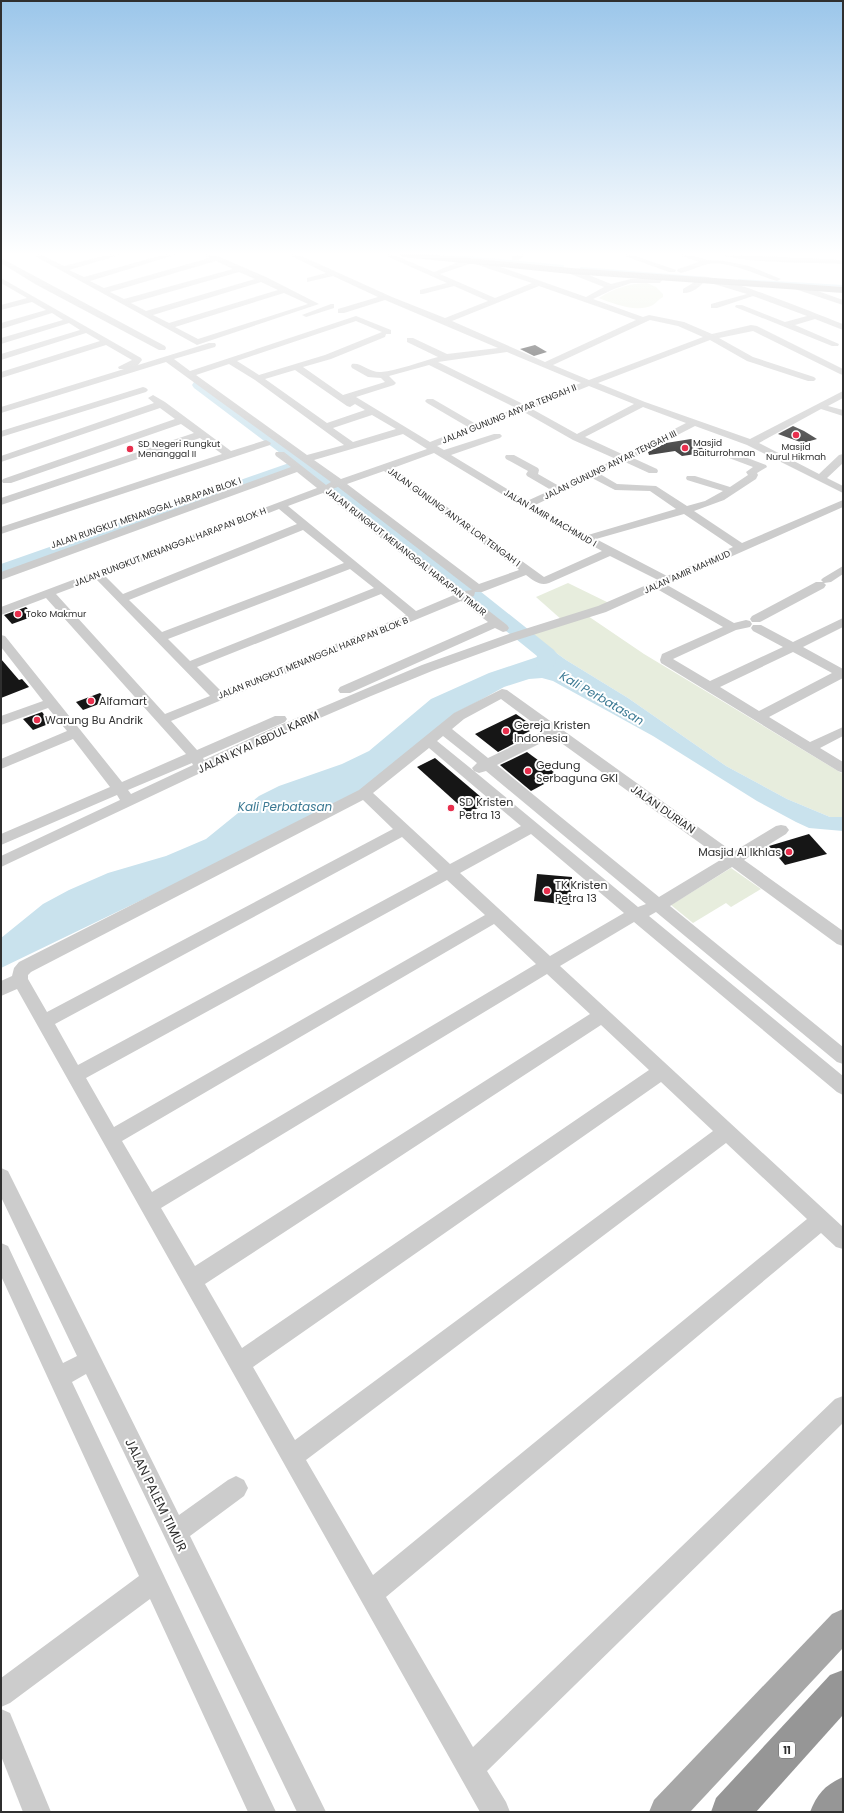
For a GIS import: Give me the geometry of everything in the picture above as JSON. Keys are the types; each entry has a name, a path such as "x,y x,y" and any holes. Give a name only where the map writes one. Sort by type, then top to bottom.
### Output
{"highway":[{"name":"11","path":"730,1812 843,1688"},
{"path":"829,1812 843,1796"}],"main road":[{"path":"666,1812 843,1625"}],"street":[{"path":"1,357 60,339"},
{"path":"2,403 135,363 138,360 101,339"},
{"path":"144,339 162,348"},
{"path":"190,339 196,342 207,339"},
{"path":"2,403 162,362 233,339"},
{"path":"189,374 296,339"},
{"path":"258,378 338,354 372,339"},
{"path":"485,339 588,383 767,450 843,490"},
{"path":"545,365 600,339"},
{"name":"JALAN GUNUNG ANYAR TENGAH II","path":"436,450 475,427 707,339"},
{"path":"714,339 750,359 811,379"},
{"path":"775,339 843,372"},
{"path":"804,353 837,343 824,339"},
{"path":"410,340 446,357"},
{"path":"1,375 107,342"},
{"path":"355,366 372,375 383,375 446,357 508,349"},
{"path":"231,361 258,378 352,445"},
{"path":"429,361 524,408 576,438 653,471"},
{"path":"162,362 189,374 298,464"},
{"path":"297,367 345,397 363,414"},
{"path":"122,373 228,454"},
{"path":"345,397 392,383 383,375"},
{"path":"1,434 143,390"},
{"path":"750,443 843,394"},
{"name":"JALAN AMIR MACHMUD I","path":"345,397 373,411 527,506 609,552 729,629"},
{"path":"430,401 475,427"},
{"path":"1,459 162,404"},
{"path":"576,438 642,404"},
{"path":"820,406 843,413"},
{"path":"326,427 373,411"},
{"path":"21,495 4,478 183,420"},
{"name":"JALAN GUNUNG ANYAR TENGAH III","path":"527,506 694,423"},
{"path":"1,576 298,464 352,445 405,430"},
{"path":"1,502 201,434"},
{"path":"436,450 497,436"},
{"path":"1,531 228,454 262,440 298,464"},
{"name":"JALAN RUNGKUT MENANGGAL HARAPAN BLOK H","path":"1,611 280,505 436,450"},
{"path":"745,460 767,450"},
{"path":"586,539 686,511 709,503 754,476 751,472 762,466 733,456"},
{"path":"510,457 534,470 531,474 559,490"},
{"path":"819,477 843,457"},
{"name":"JALAN RUNGKUT MENANGGAL HARAPAN TIMUR","path":"298,464 332,486 471,592 496,623 520,634"},
{"name":"JALAN RUNGKUT MENANGGAL HARAPAN BLOK I","path":"1,564 298,464"},
{"name":"JALAN GUNUNG ANYAR LOR TENGAH I","path":"385,467 540,580 546,581 609,552"},
{"path":"592,474 615,486 652,488 742,548"},
{"path":"691,478 730,490"},
{"name":"JALAN RUNGKUT MENANGGAL HARAPAN TIMUR","path":"332,486 471,592"},
{"name":"JALAN AMIR MAHMUD","path":"520,634 602,609 843,504"},
{"path":"280,505 415,616"},
{"path":"121,599 305,525"},
{"path":"159,638 352,564"},
{"name":"JALAN RUNGKUT MENANGGAL HARAPAN TIMUR","path":"471,592 521,574 525,572 524,568"},
{"path":"843,569 755,624 729,629 667,657 666,660 758,717 811,747 843,768"},
{"path":"97,574 219,697"},
{"path":"188,666 382,589"},
{"name":"JALAN RUNGKUT MENANGGAL HARAPAN BLOK B","path":"163,720 471,592"},
{"path":"48,593 199,762"},
{"path":"709,687 797,646 843,622"},
{"path":"1,840 119,788 199,762 496,623"},
{"path":"755,624 843,672"},
{"name":"JALAN KYAI ABDUL KARIM","path":"1,862 130,802 199,762 278,731 427,668 520,634"},
{"path":"1,639 130,802"},
{"path":"758,717 843,672"},
{"name":"JALAN DURIAN","path":"444,728 459,716 502,693 553,732 839,932"},
{"path":"1,721 51,702"},
{"path":"496,1812 370,1594 20,979 20,973 26,967 364,793 444,728 843,1057"},
{"path":"811,747 843,730"},
{"path":"468,774 553,732"},
{"path":"1,764 76,733"},
{"path":"429,741 843,1087"},
{"path":"364,793 843,1240"},
{"path":"75,1075 532,827"},
{"path":"45,1021 404,830"},
{"path":"149,1204 627,918 659,905 781,830"},
{"path":"111,1138 496,916"},
{"path":"1,989 20,979"},
{"path":"192,1280 602,1015"},
{"path":"239,1362 662,1071"},
{"path":"292,1456 727,1132"},
{"name":"JALAN PALEM TIMUR","path":"1,1177 312,1812"},
{"path":"370,1594 821,1220"},
{"path":"1,1253 262,1812"},
{"path":"58,1377 90,1361"},
{"path":"470,1769 843,1407"},
{"path":"175,1532 236,1488"},
{"path":"1,1694 153,1581"},
{"path":"1,1722 37,1812"}],"green space":[{"path":"568,583 611,604 562,620 536,597"},
{"path":"588,616 644,654 843,774 843,817 830,817 787,799 726,766 628,698 566,660 530,634"},
{"path":"731,868 761,889 731,907 726,903 693,923 671,905"}],"water":[{"name":"Kali Perbatasan","path":"534,637 566,660 628,698 726,766 787,799 830,817 843,817 843,831 809,828 796,822 757,801 653,736 553,681 542,678 529,679 504,687 459,712 360,791 208,868 1,968 1,938 43,904 69,890 108,873 166,856 206,839 259,796 279,786 342,764 369,751 431,699 489,673 546,654 528,639"}],"building":[{"path":"535,345 547,352 534,356 520,349"},
{"name":"Masjid Nurul Hikmah","path":"793,426 817,439 803,443 778,434"},
{"name":"Masjid Baiturrohman","path":"691,439 708,446 702,448 705,451 682,456 675,451 649,455 648,452 666,443"},
{"name":"Toko Makmur","path":"26,607 34,616 12,624 4,615"},
{"path":"1,659 19,680 22,679 29,687 1,698"},
{"name":"Alfamart","path":"100,693 107,701 83,710 76,702"},
{"name":"Warung Bu Andrik","path":"42,712 51,723 33,730 23,719"},
{"name":"Gereja Kristen Indonesia","path":"516,714 536,728 512,740 515,743 498,752 475,734"},
{"name":"Gedung Serbaguna GKI","path":"527,752 559,776 531,791 500,765"},
{"name":"SD Kristen Petra 13","path":"435,758 488,803 468,813 417,767"},
{"path":"809,834 827,854 785,865 769,846"},
{"name":"TK Kristen Petra 13","path":"537,874 572,877 570,905 534,901"}],"waterway":[{"path":"199,385 386,525 547,654 545,664"},
{"path":"1,570 302,463"}],"place":[{"name":"Masjid Nurul Hikmah","path":"796,435"},
{"name":"Masjid Baiturrohman","path":"685,448"},
{"name":"SD Negeri Rungkut Menanggal II","path":"130,449"},
{"name":"Toko Makmur","path":"18,614"},
{"name":"Alfamart","path":"91,701"},
{"name":"Warung Bu Andrik","path":"37,720"},
{"name":"Gereja Kristen Indonesia","path":"506,731"},
{"name":"Gedung Serbaguna GKI","path":"528,771"},
{"name":"SD Kristen Petra 13","path":"451,808"},
{"name":"Masjid Al Ikhlas","path":"789,852"},
{"name":"TK Kristen Petra 13","path":"547,891"}]}
